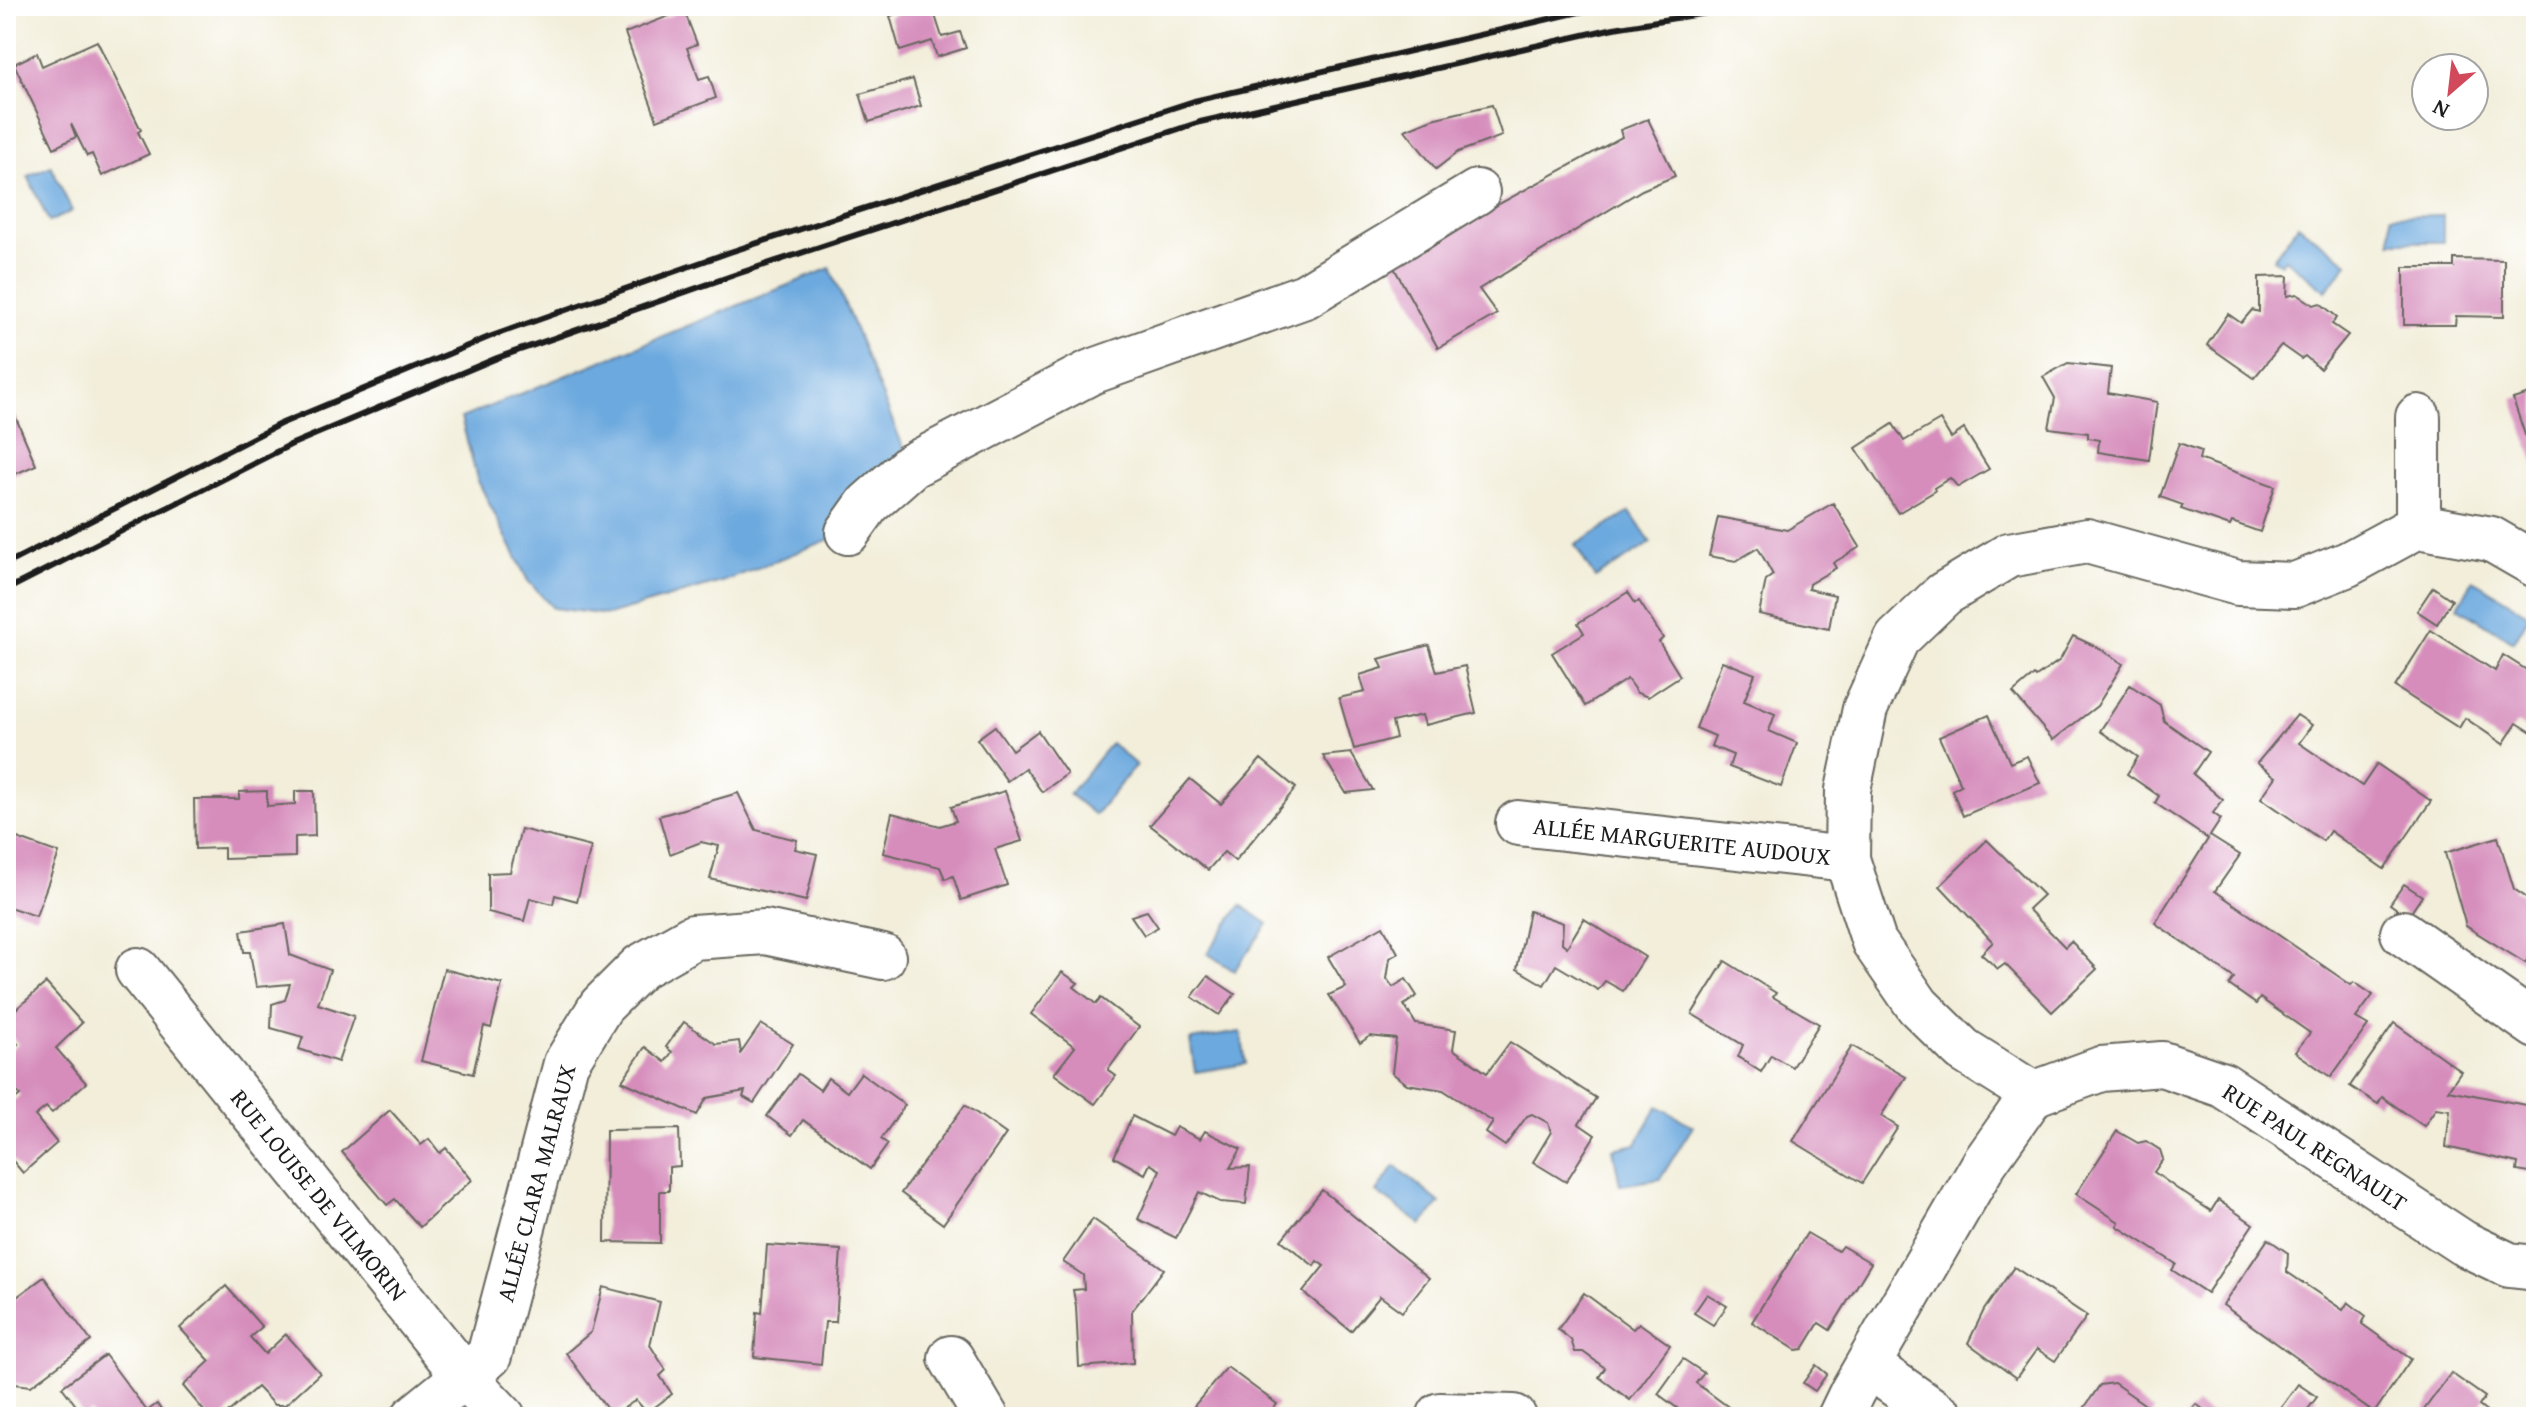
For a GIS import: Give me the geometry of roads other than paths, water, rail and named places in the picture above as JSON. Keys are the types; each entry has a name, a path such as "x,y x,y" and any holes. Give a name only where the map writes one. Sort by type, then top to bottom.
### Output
{"street":[{"path":"848,532 868,504 911,466 1091,372 1305,296 1477,192"},
{"path":"2418,417 2418,526"},
{"path":"1840,1417 1985,1162 2033,1094 1963,1050 1918,1006 1874,942 1847,859 1848,790 1865,709 1897,639 1944,594 2009,555 2087,541 2238,583 2295,585 2348,564 2418,526 2491,539 2536,565"},
{"name":"ALLÉE MARGUERITE AUDOUX","path":"1518,823 1847,859"},
{"name":"ALLÉE CLARA MALRAUX","path":"414,1417 489,1356 566,1063 601,1006 640,967 693,937 765,932 883,957"},
{"path":"2403,933 2536,1026"},
{"name":"RUE LOUISE DE VILMORIN","path":"138,970 465,1377 503,1417"},
{"name":"RUE PAUL REGNAULT","path":"2033,1094 2101,1069 2162,1064 2223,1085 2463,1243 2509,1265 2536,1268"},
{"path":"951,1358 986,1417"},
{"path":"1869,1366 1942,1417"},
{"path":"1440,1415 1514,1417"}],"water":[{"path":"51,166 72,211 49,222 28,176"},
{"path":"2443,215 2443,242 2391,242 2391,216"},
{"path":"2298,225 2348,263 2326,291 2285,259 2281,264 2273,259"},
{"path":"830,268 911,466 848,532 725,581 608,615 553,608 528,581 477,479 461,418"},
{"path":"1630,512 1651,543 1595,578 1575,545"},
{"path":"2473,580 2530,615 2514,642 2458,607"},
{"path":"1111,743 1136,765 1095,815 1069,794"},
{"path":"1241,905 1268,924 1234,971 1207,953"},
{"path":"1241,1032 1246,1064 1195,1072 1190,1040"},
{"path":"1658,1106 1693,1126 1660,1179 1620,1185 1613,1149 1636,1144"},
{"path":"1395,1166 1440,1203 1422,1225 1376,1192"}],"railway":[{"path":"6,564 280,424 489,337 730,252 1194,101 1605,6"},
{"path":"6,590 290,445 497,358 737,274 1200,122 1614,28 1749,6"}]}
